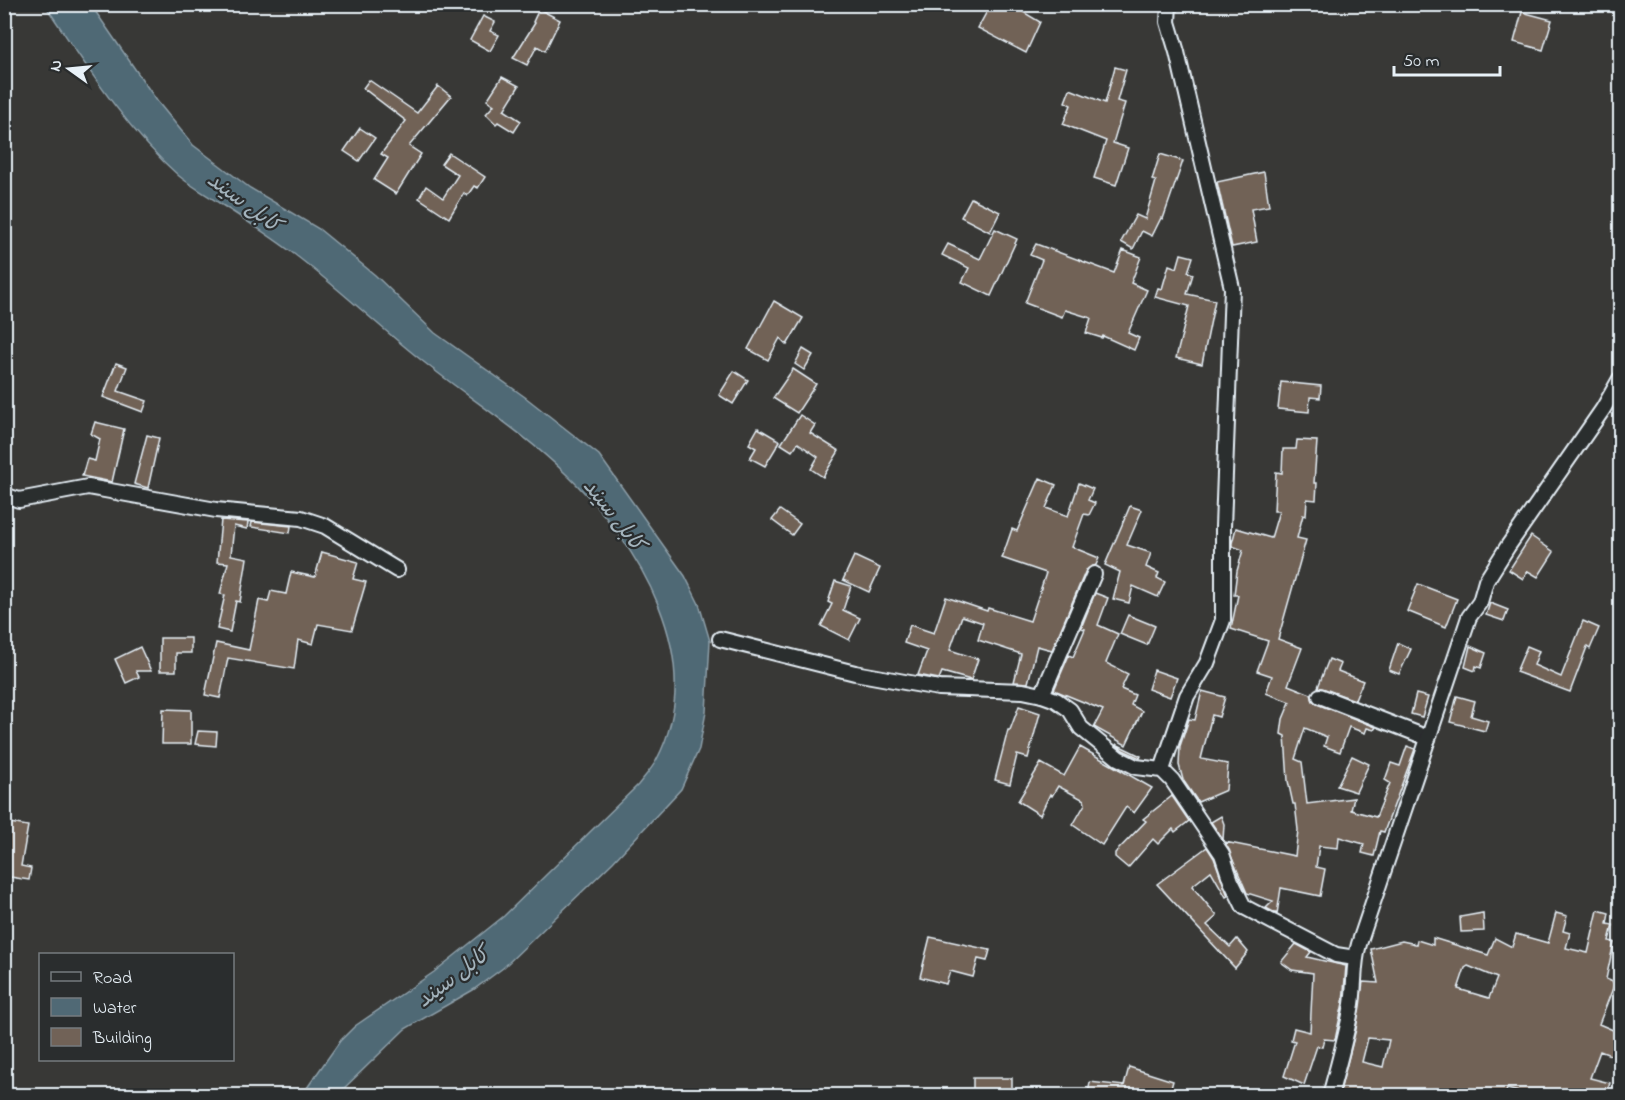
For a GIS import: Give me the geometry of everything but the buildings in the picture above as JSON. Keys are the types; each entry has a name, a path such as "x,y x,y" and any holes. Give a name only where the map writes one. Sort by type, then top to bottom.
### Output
{"street":[{"path":"1162,770 1187,696 1207,663 1223,620 1223,536 1232,288 1193,117 1170,35 1169,4"},
{"path":"1330,1095 1348,1031 1354,988 1355,958 1469,617 1480,602 1486,581 1620,379"},
{"path":"4,495 19,500 87,488 216,510 301,519 325,526 397,570"},
{"path":"1042,695 1052,666 1094,574"},
{"path":"720,639 855,673 910,683 939,688 1023,691 1042,695 1070,710 1081,728 1118,758 1136,766 1162,770 1172,780 1222,854 1231,881 1244,907 1336,955 1355,958"},
{"path":"1320,696 1428,738"}],"water":[{"name":"کابل سيند","path":"45,5 91,5 157,101 193,145 250,188 319,229 375,275 435,333 525,397 599,455 685,576 699,604 710,641 706,712 699,749 681,789 613,862 503,968 473,990 405,1029 337,1095 302,1095 340,1041 355,1026 434,972 504,916 638,785 650,770 657,759 671,721 675,682 670,643 658,605 641,569 619,534 567,475 515,430 408,350 294,254 179,176 123,116"}]}
